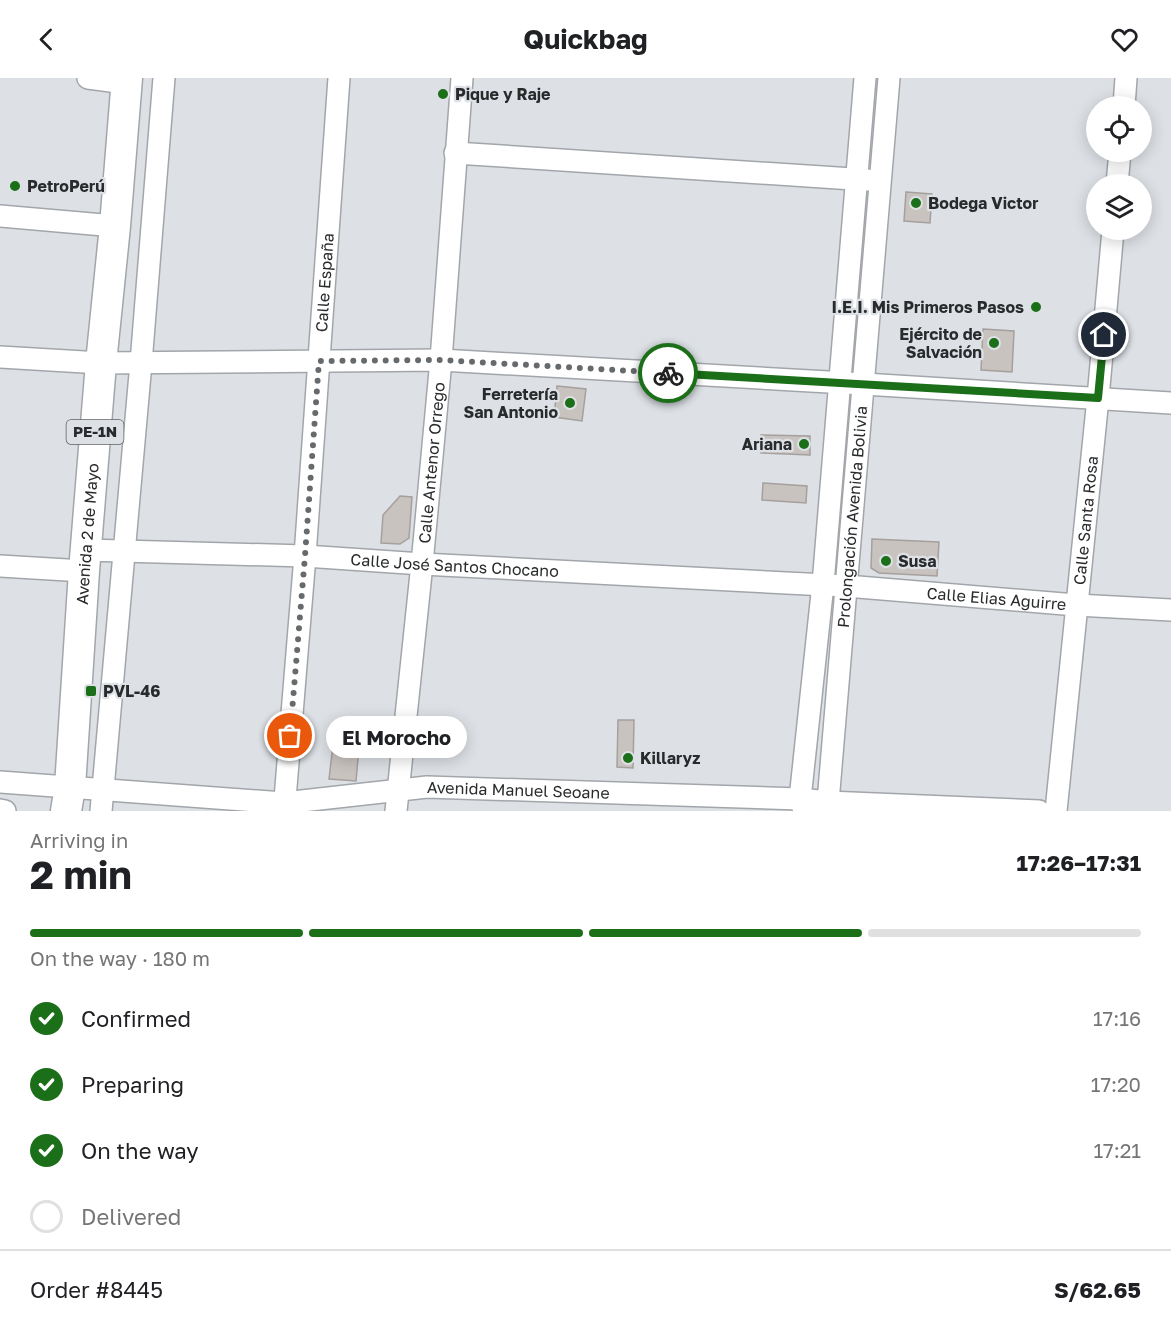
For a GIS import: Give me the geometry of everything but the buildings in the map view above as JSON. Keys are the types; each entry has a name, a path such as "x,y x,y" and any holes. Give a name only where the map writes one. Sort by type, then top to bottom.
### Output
{"highway":[{"name":"Avenida 2 de Mayo","path":"68,799 101,363 127,80"}],"street":[{"path":"88,78 127,80"},
{"path":"101,811 164,78"},
{"name":"Calle España","path":"284,807 305,556 339,78"},
{"name":"Calle Antenor Orrego","path":"397,801 441,360 462,78"},
{"name":"Prolongación Avenida Bolivia","path":"802,805 823,584 865,78"},
{"name":"Prolongación Avenida Bolivia","path":"831,806 846,586 889,78"},
{"path":"1125,96 1126,78"},
{"path":"455,153 880,180"},
{"path":"0,216 115,226"},
{"name":"Calle Santa Rosa","path":"1056,811 1112,240"},
{"path":"0,357 101,363 441,360 1171,404"},
{"name":"Calle José Santos Chocano","path":"0,566 85,560 124,551 305,556 823,584"},
{"name":"Calle Elias Aguirre","path":"823,584 1076,605 1171,610"},
{"name":"Avenida Manuel Seoane","path":"0,782 68,799 102,790 284,807 397,801 427,787 802,805 1039,811"},
{"path":"0,810 5,811"}],"way so far":[{"path":"290,736 319,361 441,360 668,373"}],"place":[{"name":"Pique y Raje","path":"443,94"},
{"name":"PetroPerú","path":"15,186"},
{"name":"Bodega Victor","path":"916,203"},
{"name":"I.E.I. Mis Primeros Pasos","path":"1036,307"},
{"name":"Ejército de Salvación","path":"994,343"},
{"name":"Ferretería San Antonio","path":"570,403"},
{"name":"Ariana","path":"804,444"},
{"name":"Susa","path":"886,561"},
{"name":"PVL-46","path":"91,691"},
{"name":"El Morocho","path":"290,736"},
{"name":"Killaryz","path":"628,758"}],"route":[{"path":"668,373 1098,398 1104,335"}]}
